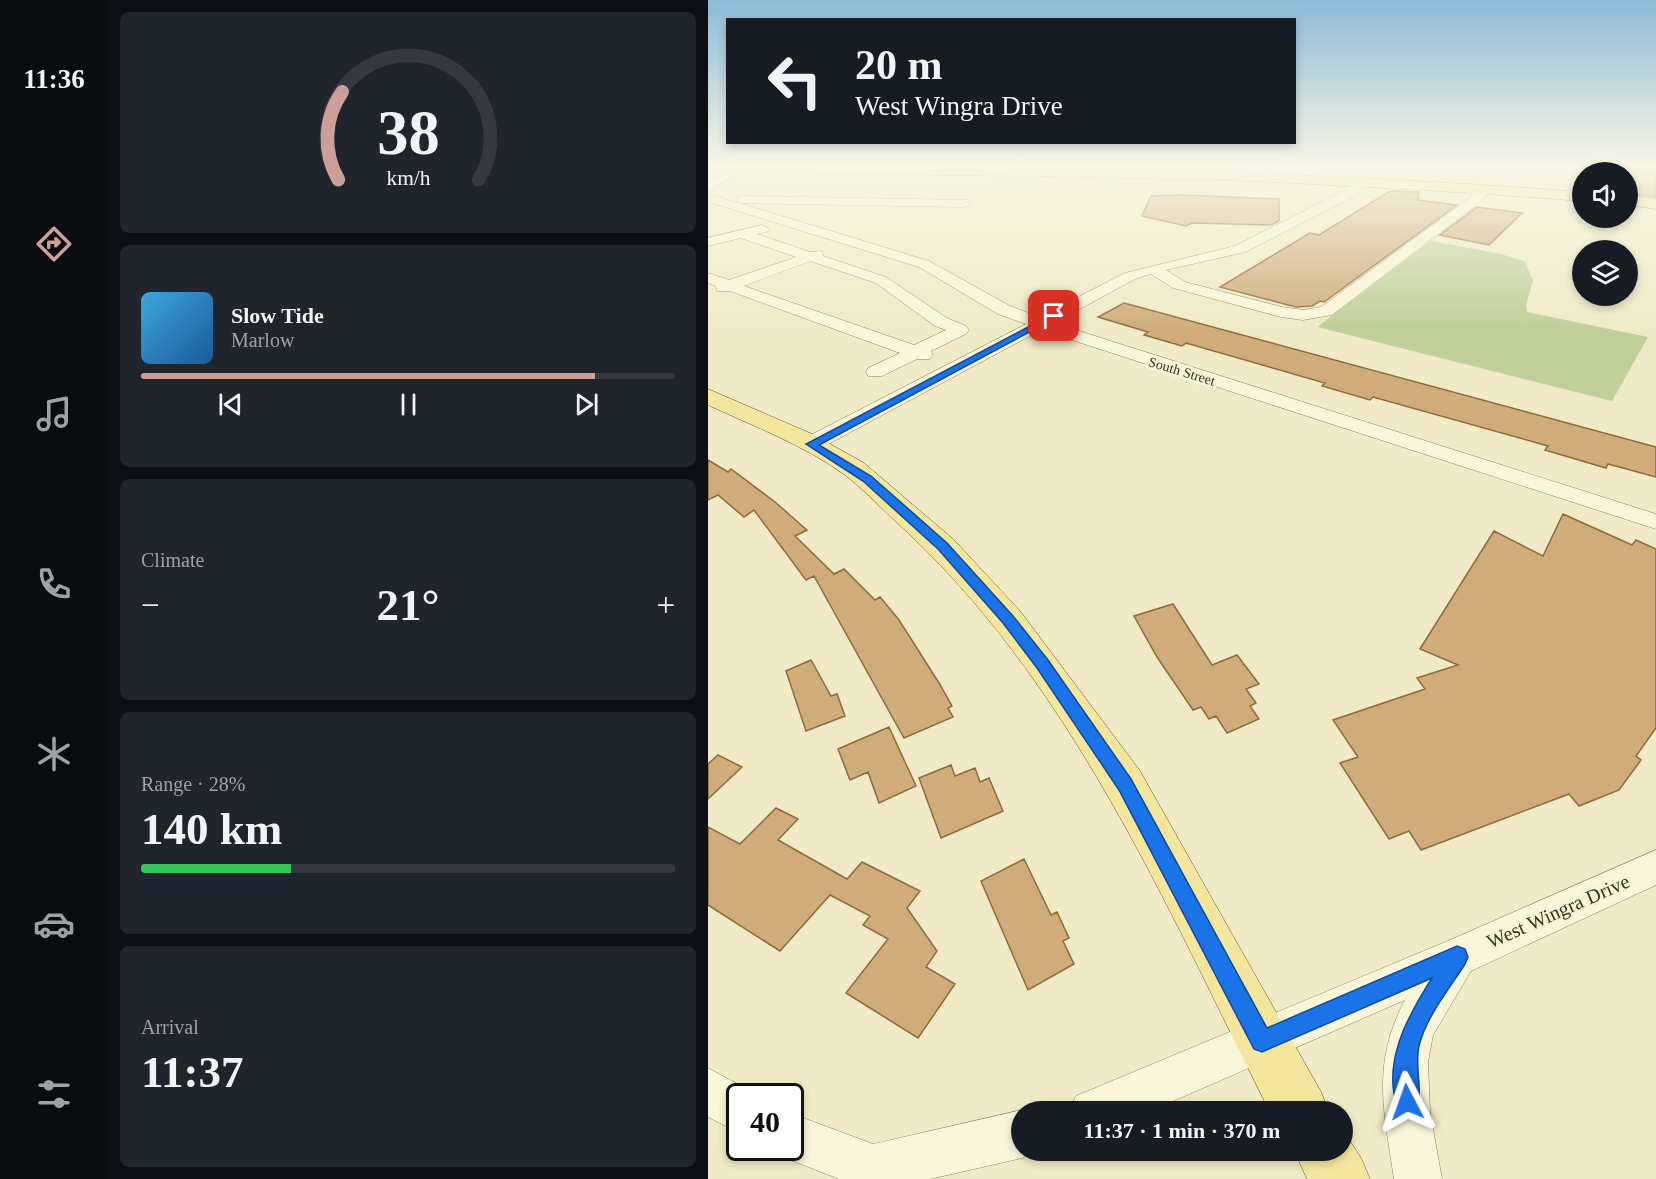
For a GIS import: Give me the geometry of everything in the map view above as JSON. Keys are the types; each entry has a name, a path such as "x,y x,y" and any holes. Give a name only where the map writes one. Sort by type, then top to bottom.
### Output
{"main road":[{"path":"708,396 811,444 867,479 942,546 1008,619 1125,784 1295,1101"},
{"path":"1329,1161 1340,1179"}],"street":[{"path":"1153,269 1182,286 1281,312 1303,315 1326,311 1447,221"},
{"path":"708,243 745,235 786,222"},
{"name":"South Street","path":"786,222 924,264 950,286 1004,310 1078,338 1656,522"},
{"path":"811,444 1130,276 1239,249 1294,222 1314,226"},
{"path":"745,235 881,280 941,322 960,330 875,372"},
{"path":"708,293 853,241"},
{"path":"708,278 957,367"},
{"path":"906,299 924,294"},
{"name":"West Wingra Drive","path":"1118,1101 1457,957 1656,867"},
{"path":"1418,1179 1409,1120 1405,1068 1408,1045 1419,1018 1457,957"},
{"path":"708,1090 726,1101"},
{"path":"804,1141 873,1168 1011,1137"}],"green space":[{"path":"1431,241 1501,254 1524,261 1533,280 1526,305 1527,312 1648,337 1612,401 1317,327"}],"building":[{"path":"1164,221 1279,221 1271,225 1192,223 1186,226"},
{"path":"1342,221 1435,221 1324,302 1320,301 1312,306 1296,307 1220,287 1310,233 1319,235"},
{"path":"1458,221 1514,221 1489,245 1440,235"},
{"path":"1124,303 1656,447 1656,477 1608,464 1606,468 1545,450 1548,446 1373,397 1370,400 1322,386 1325,383 1186,343 1182,346 1144,335 1148,332 1098,317"},
{"path":"708,460 728,472 731,469 775,502 807,530 795,536 834,574 844,569 875,600 880,597 899,620 939,683 952,706 948,708 953,717 904,738 814,576 806,580 754,510 744,517 718,495 708,500"},
{"path":"1563,514 1632,545 1636,540 1656,549 1656,728 1636,756 1641,760 1619,790 1579,806 1569,794 1421,850 1409,831 1389,839 1340,763 1358,757 1333,720 1425,689 1417,678 1458,665 1420,649 1494,531 1543,556"},
{"path":"1173,604 1212,665 1237,655 1259,684 1246,689 1256,703 1250,706 1259,719 1227,733 1216,716 1209,719 1201,707 1193,710 1157,657 1134,616"},
{"path":"811,660 831,696 837,694 845,716 806,731 786,671"},
{"path":"889,727 916,786 879,803 868,772 850,780 838,749"},
{"path":"718,755 742,767 708,799 708,764"},
{"path":"951,765 955,776 975,768 980,782 989,778 1003,811 941,838 919,778"},
{"path":"776,808 798,819 778,840 847,879 862,862 920,891 907,908 937,951 926,967 955,984 918,1038 846,993 888,939 863,925 870,916 830,895 780,951 708,905 708,827 740,844"},
{"path":"1024,859 1051,915 1057,912 1069,938 1063,941 1074,964 1028,990 981,881"}],"route":[{"path":"1054,316 811,444 867,479 942,546 1008,619 1042,664 1125,784 1262,1041 1457,957 1419,1018 1408,1045 1405,1068 1407,1102"}]}
